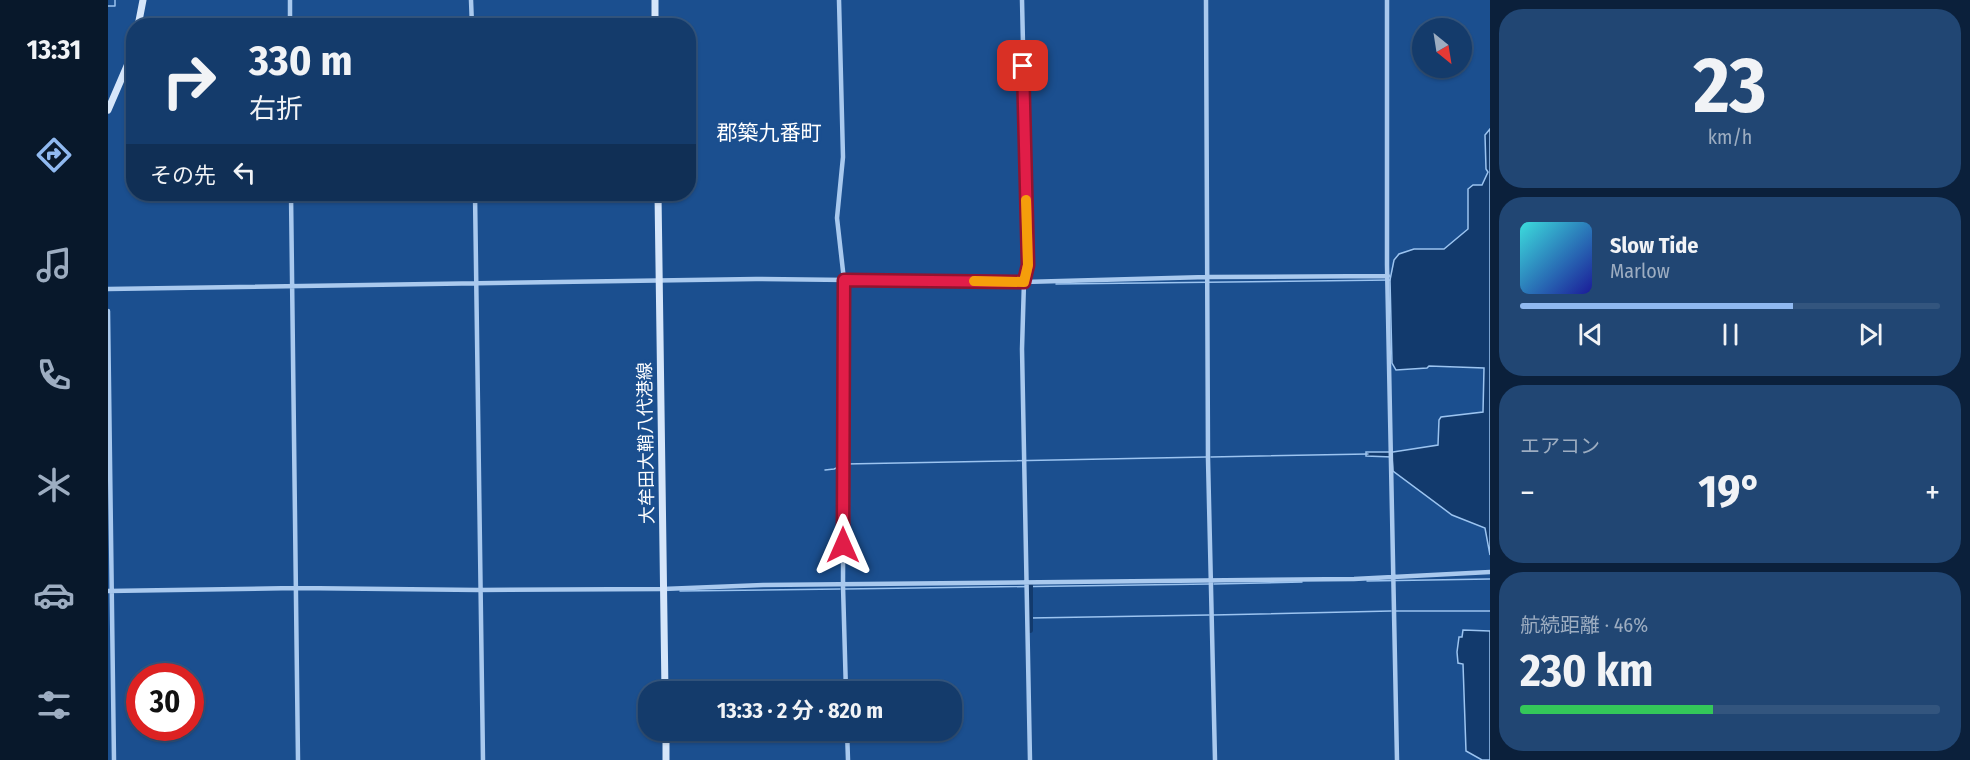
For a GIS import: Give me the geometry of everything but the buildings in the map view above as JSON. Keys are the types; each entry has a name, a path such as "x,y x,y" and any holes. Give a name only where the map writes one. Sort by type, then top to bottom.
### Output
{"main road":[{"path":"140,18 143,0"},
{"path":"655,0 655,18"},
{"path":"108,110 110,98 126,67"},
{"name":"大牟田大鞘八代港線","path":"658,201 665,681"},
{"path":"666,741 666,760"}],"street":[{"path":"290,0 290,18"},
{"path":"471,0 472,18"},
{"path":"839,0 843,157 837,218 844,280 843,586 846,681"},
{"path":"1022,0 1028,265 1024,282 1022,350 1030,760"},
{"path":"1206,0 1208,457 1215,760"},
{"path":"1387,0 1390,458 1397,760"},
{"path":"291,201 298,760"},
{"path":"475,201 483,760"},
{"path":"108,289 844,280 1024,282 1388,279"},
{"path":"108,311 114,760"},
{"path":"110,591 296,588 663,589 763,585 1392,581 1490,572"},
{"path":"847,741 848,760"}],"water":[{"path":"1490,129 1490,555 1485,528 1452,515 1393,471 1392,457 1366,456 1366,452 1393,452 1438,445 1441,417 1483,412 1484,368 1429,366 1396,370 1392,363 1390,280 1394,260 1399,254 1414,249 1444,249 1468,229 1468,189 1473,185 1482,185 1488,172 1485,135"},
{"path":"1463,630 1490,631 1490,760 1482,760 1466,751 1463,664 1458,663 1457,652 1459,637 1462,637"}],"waterway":[{"path":"108,6 115,6 115,0"},
{"path":"1056,284 1390,280"},
{"path":"1211,457 1368,454"},
{"path":"845,464 1206,457"},
{"path":"825,470 841,466"},
{"path":"1367,581 1490,579"},
{"path":"1214,584 1302,582"},
{"path":"845,589 1209,584"},
{"path":"1030,586 1030,630"},
{"path":"680,591 840,589"},
{"path":"1213,615 1391,611"},
{"path":"1396,611 1490,611"},
{"path":"1030,618 1209,615"}],"slow traffic":[{"path":"974,281 1024,282 1028,265 1026,200"}],"district":[{"name":"郡築九番町","path":"769,133"}],"route":[{"path":"843,545 844,280 1024,282 1028,265 1023,66"}]}
